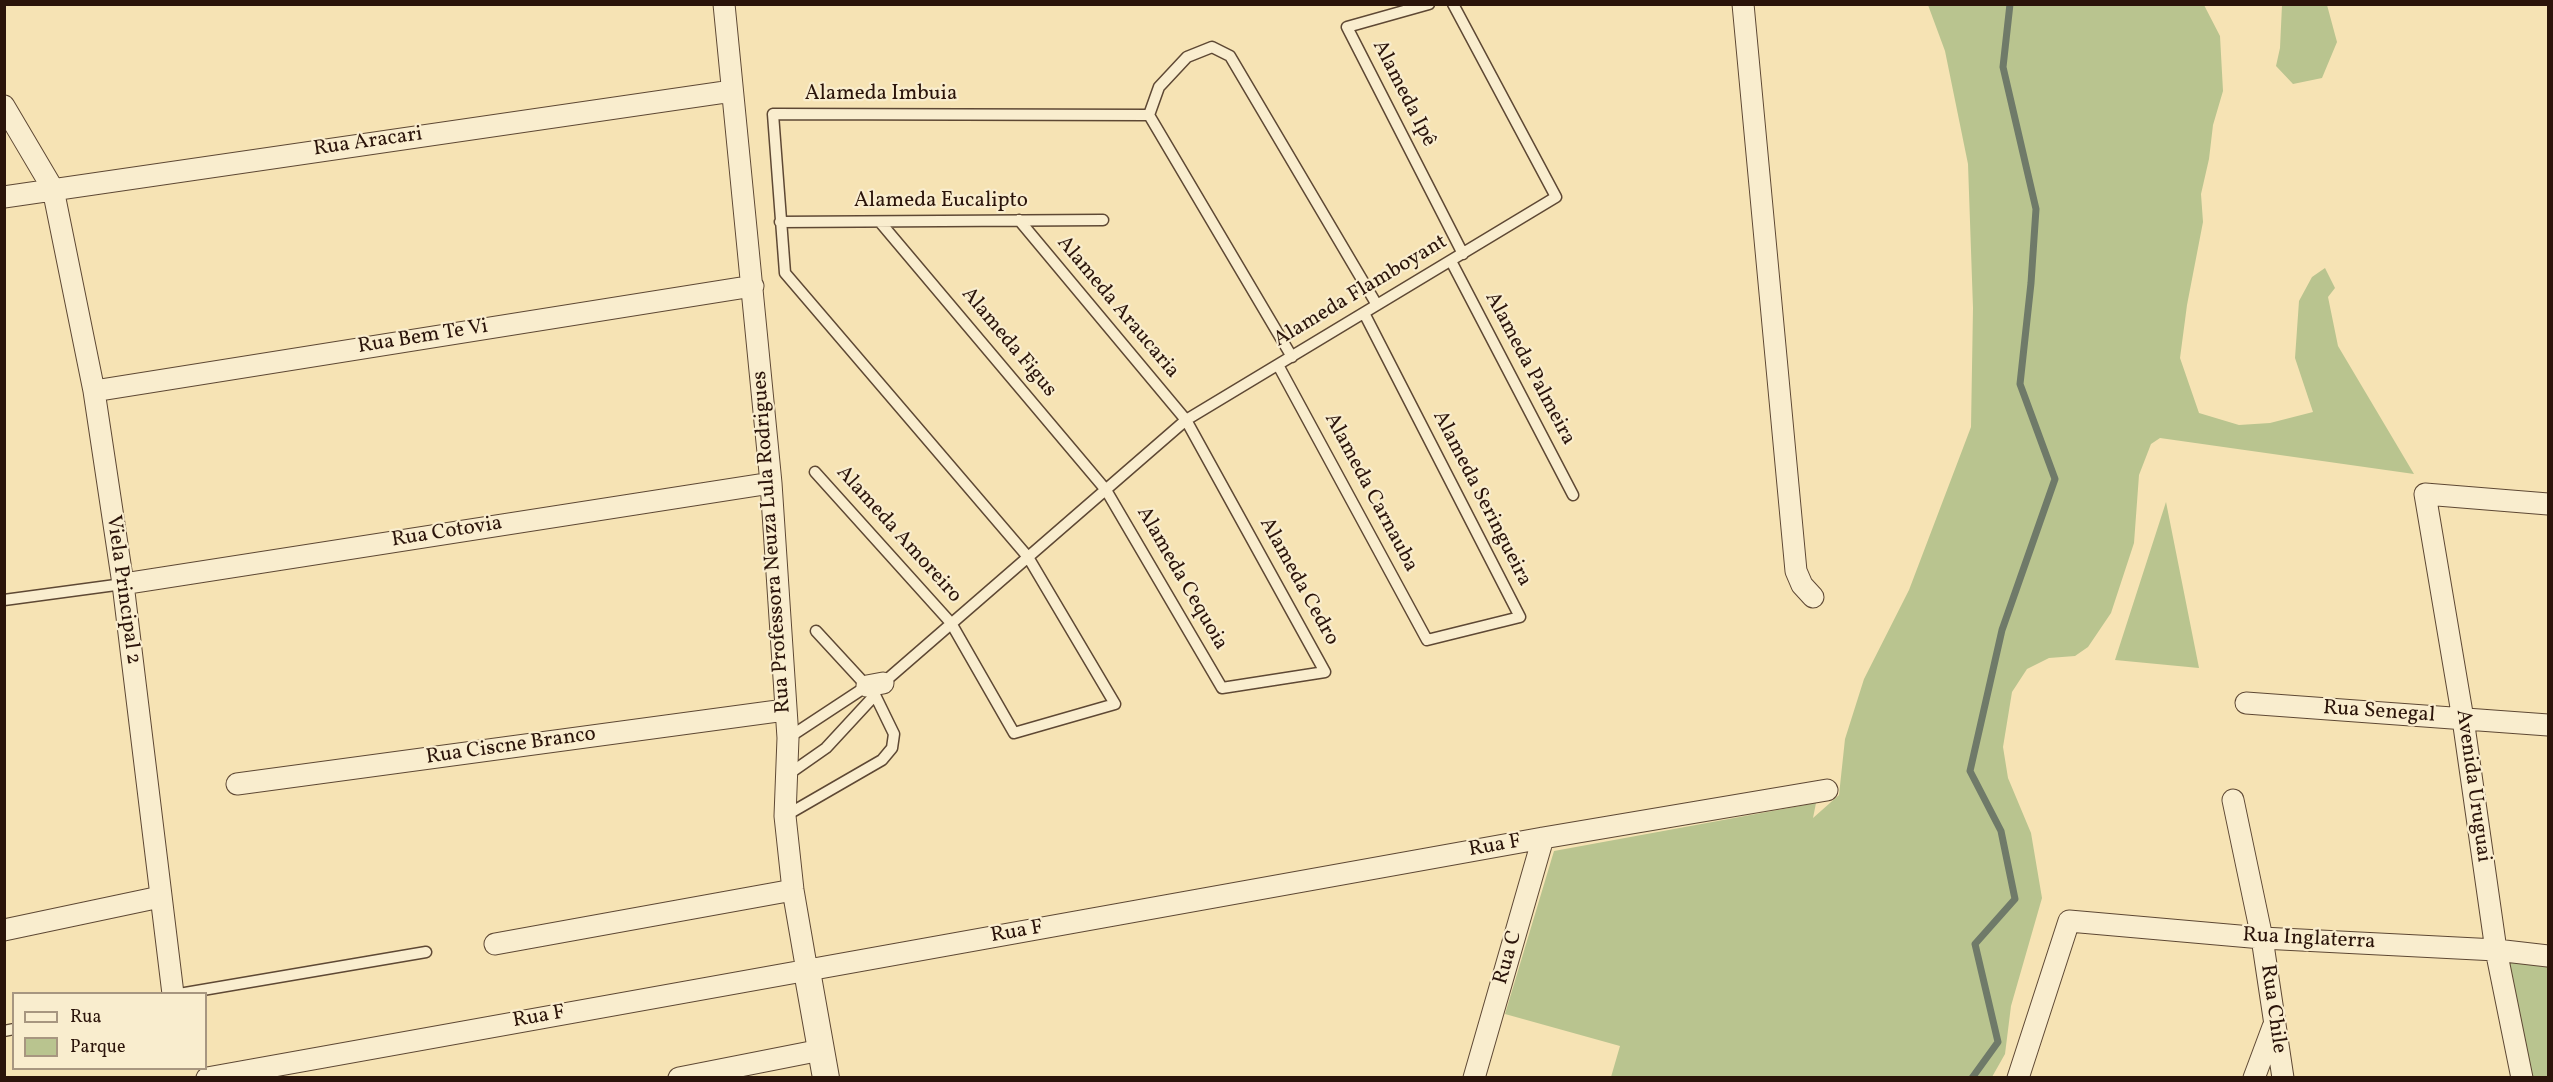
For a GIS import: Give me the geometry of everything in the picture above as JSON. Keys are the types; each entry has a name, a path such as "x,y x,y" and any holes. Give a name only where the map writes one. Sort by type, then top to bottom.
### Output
{"street":[{"name":"Rua Professora Neuza Lula Rodrigues","path":"724,4 771,483 788,738 785,816 793,890 826,1077"},
{"path":"1743,4 1796,571 1802,585 1813,597"},
{"name":"Rua Aracari","path":"4,197 732,91"},
{"name":"Viela Principal 2","path":"4,106 53,189 94,391 123,584 173,992"},
{"name":"Rua Bem Te Vi","path":"94,391 753,286"},
{"name":"Rua Cotovia","path":"123,584 771,483"},
{"name":"Avenida Uruguai","path":"2522,1077 2496,950 2463,719 2426,494 2548,504"},
{"name":"Rua Senegal","path":"2246,703 2548,725"},
{"name":"Rua Ciscne Branco","path":"237,784 785,710"},
{"name":"Rua F","path":"207,1077 1543,838 1827,790"},
{"name":"Rua Chile","path":"2233,800 2262,938 2273,1025 2283,1077"},
{"name":"Rua C","path":"1474,1077 1543,838"},
{"path":"495,944 793,890"},
{"path":"4,930 160,897"},
{"name":"Rua Inglaterra","path":"2018,1077 2069,921 2262,938 2496,950 2548,956"},
{"path":"2254,1077 2273,1025"},
{"path":"679,1077 821,1050"}],"lane":[{"name":"Alameda Ipê","path":"1429,4 1347,27 1463,254"},
{"name":"Alameda Flamboyant","path":"875,688 1186,420 1556,197 1453,4"},
{"path":"1292,357 1149,115 1159,87 1187,57 1212,47 1230,56 1377,305"},
{"name":"Alameda Imbuia","path":"1028,557 785,273 773,114 1149,115"},
{"name":"Alameda Araucaria","path":"1019,220 1186,420"},
{"name":"Alameda Eucalipto","path":"780,222 1103,220"},
{"name":"Alameda Figus","path":"880,222 1106,490"},
{"name":"Alameda Palmeira","path":"1450,261 1573,495"},
{"name":"Alameda Seringueira","path":"1364,313 1520,616 1427,640"},
{"name":"Alameda Carnauba","path":"1278,365 1427,640"},
{"name":"Alameda Cedro","path":"1186,420 1325,672 1222,688"},
{"name":"Alameda Amoreiro","path":"815,472 951,623 1014,733 1115,704 1028,557"},
{"name":"Alameda Cequoia","path":"1106,490 1222,688"},
{"path":"4,600 123,584"},
{"path":"785,816 882,760 892,748 894,734 875,688 816,630"},
{"path":"788,738 875,688"},
{"path":"786,777 826,748 875,688"},
{"path":"185,992 426,952"}],"green space":[{"path":"1928,5 2204,5 2220,36 2223,91 2213,125 2209,159 2201,194 2203,222 2187,305 2180,358 2199,413 2239,425 2270,423 2313,412 2295,358 2299,301 2312,277 2325,268 2335,288 2328,297 2338,346 2414,474 2160,438 2151,444 2139,475 2134,543 2111,613 2088,647 2075,656 2049,658 2027,669 2012,692 2003,747 2008,778 2031,833 2042,898 2011,1006 2005,1054 1992,1077 1611,1077 1620,1046 1505,1014 1554,851 1816,803 1813,818 1839,795 1845,739 1864,679 1909,590 1971,427 1973,308 1968,164 1945,51"},
{"path":"2282,5 2327,5 2337,42 2322,78 2293,84 2276,66 2280,48"},
{"path":"2166,502 2199,668 2115,660"},
{"path":"2507,962 2548,966 2548,1077 2528,1077"}],"waterway":[{"path":"1972,1078 1998,1042 1975,944 2015,899 2001,831 1970,771 2002,630 2055,479 2020,384 2036,209 2003,67 2010,4"}]}
